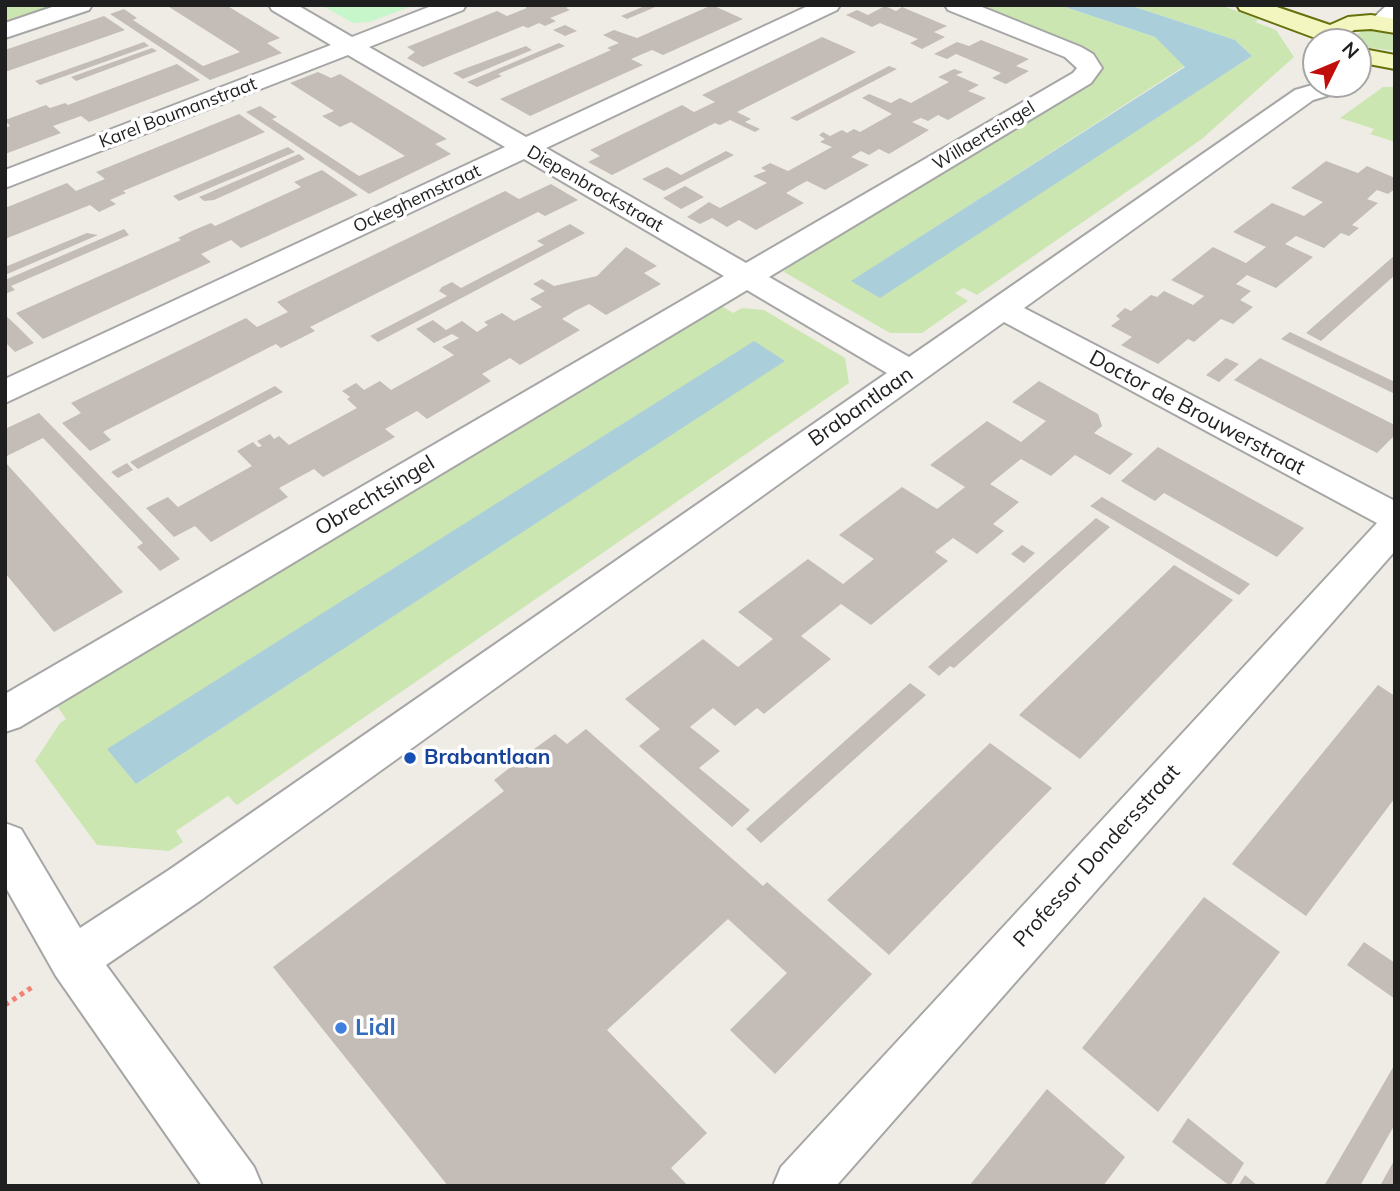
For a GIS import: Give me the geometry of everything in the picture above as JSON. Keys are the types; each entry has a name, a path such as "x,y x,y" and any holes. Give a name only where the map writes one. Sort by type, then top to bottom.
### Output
{"main road":[{"path":"1248,5 1321,28"},
{"path":"1283,5 1328,28"},
{"path":"1361,28 1390,20"}],"street":[{"path":"5,30 81,5"},
{"name":"Diepenbrockstraat","path":"280,5 910,372"},
{"path":"351,46 455,5"},
{"name":"Ockeghemstraat","path":"5,393 829,5"},
{"name":"Willaertsingel","path":"746,276 1082,78 1090,68 1084,58 1073,52 956,5"},
{"name":"Karel Boumanstraat","path":"5,180 351,46"},
{"name":"Brabantlaan","path":"73,960 185,886 1000,308 1302,90"},
{"name":"Obrechtsingel","path":"5,715 746,276"},
{"name":"Doctor de Brouwerstraat","path":"1000,308 1395,517"},
{"name":"Professor Dondersstraat","path":"800,1186 1395,527"},
{"path":"5,843 73,960 235,1186"}],"green space":[{"path":"5,5 62,5 5,24"},
{"path":"321,5 415,5 369,22 353,23"},
{"path":"973,5 1059,5 1155,37 1186,65 852,281 880,297 1252,56 1235,40 1129,5 1220,5 1259,19 1255,22 1276,30 1294,57 1203,138 1151,175 977,295 963,288 955,293 968,301 922,333 890,333 784,272 787,265 1092,82 1103,70 1092,54"},
{"path":"1372,30 1395,36 1395,51 1372,48"},
{"path":"1383,87 1395,87 1395,142 1370,134 1374,129 1340,118 1368,98 1372,98 1372,95"},
{"path":"720,305 733,313 742,308 764,310 845,358 849,383 237,805 228,796 176,831 183,842 169,851 97,845 35,761 60,723 66,719 55,703","holes":["753,342 784,361 136,784 108,749"]}],"water":[{"path":"1059,5 1129,5 1235,40 1252,56 880,298 851,281 1185,67 1155,37"},
{"path":"754,341 785,361 136,784 107,749"}],"building":[{"path":"166,5 226,5 280,38 267,43 282,53 210,80 110,14 124,9 137,18 133,20 203,66 240,52"},
{"path":"522,5 572,5 566,8 570,10 550,18 556,21 545,26 539,23 528,28 523,26 423,67 407,58 415,52 407,47 497,11 507,16 527,8"},
{"path":"647,5 660,5 627,19 621,16"},
{"path":"712,5 743,19 663,55 652,50 631,59 643,65 530,116 500,99 611,50 607,48 619,43 603,35 614,30 637,38"},
{"path":"885,6 896,11 902,7 947,26 934,32 945,37 922,49 910,43 918,39 880,23 872,27 846,15 857,10 868,15"},
{"path":"104,16 125,30 5,72 5,50"},
{"path":"565,25 577,31 565,36 553,30"},
{"path":"822,37 856,52 737,112 751,119 745,122 760,129 755,132 730,120 720,125 715,123 612,175 588,162 600,156 590,150 682,105 694,112 715,102 702,95"},
{"path":"981,40 1029,59 1016,66 1029,71 1006,84 992,78 1001,73 956,54 947,59 934,54 957,42 969,46"},
{"path":"144,42 149,46 40,85 35,81"},
{"path":"559,43 565,46 498,74 502,76 477,87 467,82"},
{"path":"526,46 532,50 463,79 453,73"},
{"path":"152,48 157,51 76,81 71,77"},
{"path":"177,64 200,80 89,122 81,116 53,126 61,133 5,154 5,128 10,126 5,120 46,105 50,108 65,103 68,105"},
{"path":"889,66 897,69 797,121 790,118"},
{"path":"954,69 963,72 956,75 979,85 968,91 986,98 948,120 938,115 928,121 921,118 912,122 929,130 889,154 879,149 869,155 861,151 851,157 869,165 825,190 807,181 796,187 786,193 804,203 756,230 739,220 727,227 712,218 700,224 687,217 709,202 720,208 767,183 753,176 766,171 761,168 770,163 788,171 832,147 820,142 825,139 819,135 823,132 830,136 842,130 847,133 854,129 860,132 892,114 862,98 869,94 891,103 900,98 911,103 949,82 938,77"},
{"path":"318,72 331,78 340,74 447,139 435,144 451,154 369,194 246,112 260,106 277,117 272,119 359,176 405,156 351,122 340,127 322,116 334,111 290,83"},
{"path":"239,114 265,132 123,191 126,193 110,200 116,204 99,212 90,205 5,239 5,208 67,183 76,191 105,179 96,172"},
{"path":"288,147 295,152 179,201 173,196"},
{"path":"726,151 734,155 664,191 642,179 667,167 681,175"},
{"path":"299,154 305,159 214,200 204,201 199,197"},
{"path":"1326,161 1358,173 1367,166 1395,178 1395,189 1388,194 1377,190 1367,199 1378,203 1352,225 1359,228 1349,236 1341,233 1324,248 1296,236 1285,244 1313,257 1276,288 1247,275 1236,284 1251,291 1240,300 1253,307 1233,324 1221,319 1194,342 1188,339 1158,364 1121,345 1132,337 1111,326 1120,319 1116,316 1125,308 1131,311 1151,295 1157,297 1164,291 1193,305 1204,296 1171,280 1213,247 1246,263 1266,247 1233,232 1272,203 1304,216 1323,202 1291,188"},
{"path":"322,170 358,195 241,248 231,240 201,254 211,262 43,339 16,313 181,240 178,238 194,230 211,223 215,226 301,187 294,182"},
{"path":"551,184 578,200 545,216 538,212 310,327 315,331 281,348 276,344 103,432 111,440 90,451 62,423 81,413 71,403 246,318 257,327 288,312 277,302 505,191 519,199"},
{"path":"685,186 704,197 681,209 663,198"},
{"path":"570,224 585,233 378,342 370,336 447,296 439,291 442,287 452,282 461,288 544,245 537,241"},
{"path":"124,229 129,235 11,286 15,290 5,294 5,280"},
{"path":"87,233 98,235 5,275 5,267"},
{"path":"626,247 657,266 644,273 661,284 606,315 589,304 575,311 562,319 580,330 520,365 510,358 482,374 491,381 427,419 417,411 385,429 395,437 323,477 314,469 279,488 288,497 211,542 195,526 174,537 146,508 168,497 178,507 252,466 237,451 253,442 258,447 262,446 257,441 270,434 274,439 279,436 289,445 357,408 342,391 356,383 364,390 380,381 391,390 454,355 442,347 459,338 452,334 434,343 416,329 433,320 446,330 462,321 477,332 488,325 484,322 502,313 514,321 542,307 530,299 545,291 533,284 542,279 554,286 597,276"},
{"path":"1395,255 1395,275 1321,341 1306,333"},
{"path":"5,315 34,343 15,352 5,342"},
{"path":"1290,332 1395,382 1395,394 1281,339"},
{"path":"1226,358 1239,364 1219,382 1206,375"},
{"path":"1260,358 1395,425 1395,435 1377,453 1234,380"},
{"path":"1039,381 1098,414 1102,426 1094,433 1133,454 1110,475 1075,455 1051,476 1021,459 990,484 1019,502 993,524 1004,531 977,554 953,538 935,552 948,561 871,625 841,604 801,636 831,659 764,714 757,708 735,726 713,708 690,727 720,751 699,768 750,810 732,827 639,746 660,729 625,699 703,639 738,667 773,639 738,612 808,559 843,584 874,559 839,535 902,487 937,509 965,487 930,465 987,421 1021,442 1046,421 1012,402"},
{"path":"275,386 283,392 138,469 130,462"},
{"path":"39,413 180,559 160,571 137,547 143,543 43,438 5,457 5,429"},
{"path":"1158,447 1304,528 1277,557 1164,493 1155,501 1121,481"},
{"path":"5,462 123,592 54,632 5,573"},
{"path":"127,463 133,470 118,478 111,472"},
{"path":"1102,497 1250,584 1239,595 1090,506"},
{"path":"1096,518 1110,527 954,668 950,666 939,676 928,667"},
{"path":"1022,545 1035,553 1024,563 1011,554"},
{"path":"1174,565 1233,600 1080,759 1019,715"},
{"path":"910,683 926,695 761,843 746,829"},
{"path":"1378,685 1395,696 1395,798 1306,916 1232,864"},
{"path":"586,729 763,886 767,882 872,974 775,1074 730,1030 787,973 728,919 607,1030 707,1133 671,1168 688,1186 448,1186 273,967 504,791 494,780 525,756 527,758 536,751 534,749 555,734 567,744"},
{"path":"990,743 1052,788 889,955 827,900"},
{"path":"1204,897 1280,952 1158,1112 1082,1048"},
{"path":"1364,942 1395,963 1395,999 1347,965"},
{"path":"1395,1064 1395,1124 1360,1186 1324,1186"},
{"path":"1047,1089 1125,1157 1103,1186 969,1186"},
{"path":"1188,1118 1244,1163 1230,1186 1172,1142"},
{"path":"1395,1159 1395,1186 1380,1186 1386,1175"},
{"path":"1245,1175 1258,1186 1238,1186"}],"place":[{"name":"Brabantlaan","path":"410,758"},
{"name":"Lidl","path":"341,1028"}]}
